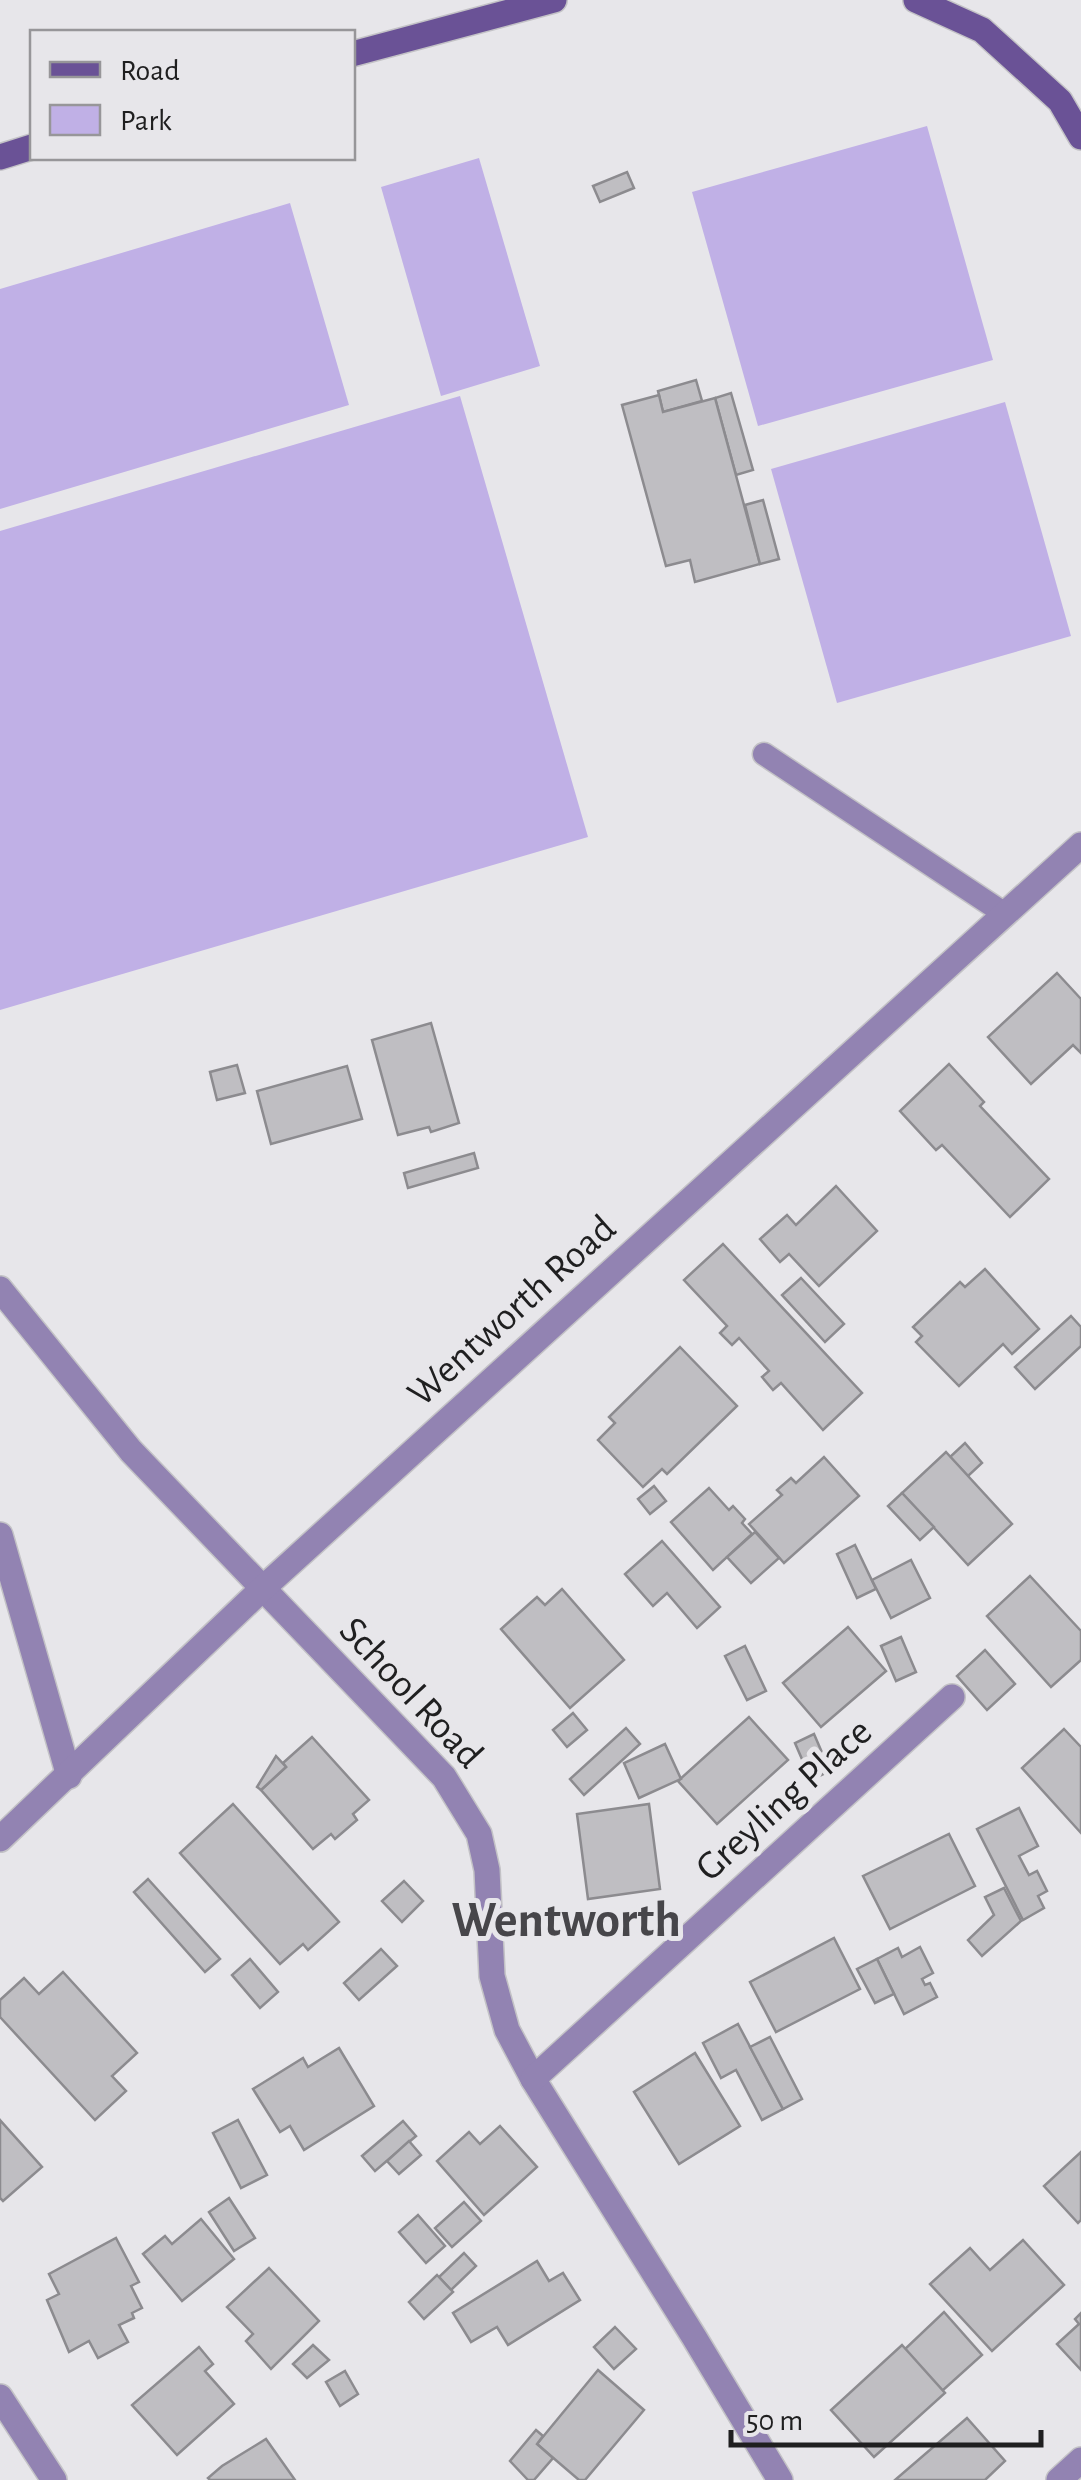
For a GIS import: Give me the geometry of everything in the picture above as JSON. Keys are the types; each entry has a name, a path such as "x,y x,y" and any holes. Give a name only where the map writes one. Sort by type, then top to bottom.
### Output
{"street":[{"path":"355,53 554,0"},
{"path":"926,2 982,30 1060,101 1081,137"},
{"path":"0,157 30,148"},
{"name":"Wentworth Road","path":"0,1839 262,1589 1081,846"},
{"name":"School Road","path":"0,1289 131,1450 444,1777 479,1834 487,1870 492,1976 507,2030 533,2080 780,2480"},
{"path":"0,1534 69,1776"},
{"name":"Greyling Place","path":"533,2080 952,1697"},
{"path":"0,2398 54,2480"},
{"path":"1059,2480 1081,2460"}],"lane":[{"path":"764,754 1005,914"}],"green space":[{"path":"927,126 993,360 758,426 692,192"},
{"path":"479,158 540,366 441,396 381,187"},
{"path":"290,203 349,405 0,509 0,289"},
{"path":"460,396 588,837 0,1010 0,531"},
{"path":"1005,402 1071,636 837,703 771,469"}],"building":[{"path":"627,172 634,188 600,202 593,186"},
{"path":"696,380 702,401 663,412 658,391"},
{"path":"731,393 753,470 736,475 715,398"},
{"path":"659,395 663,412 715,398 760,564 695,582 690,560 666,566 622,405"},
{"path":"763,500 779,559 760,564 745,505"},
{"path":"1057,973 1081,999 1081,1053 1073,1045 1031,1084 988,1037"},
{"path":"431,1023 459,1123 431,1132 429,1127 398,1135 372,1040"},
{"path":"949,1064 984,1102 980,1106 1049,1179 1010,1217 942,1145 936,1150 900,1111"},
{"path":"237,1065 245,1093 217,1100 210,1072"},
{"path":"347,1066 362,1119 271,1144 257,1091"},
{"path":"474,1153 478,1168 408,1188 404,1173"},
{"path":"836,1186 877,1231 819,1286 789,1254 780,1262 760,1239 787,1215 796,1225"},
{"path":"723,1244 862,1393 823,1430 781,1383 773,1390 762,1377 769,1371 739,1338 732,1345 720,1333 727,1326 684,1280"},
{"path":"985,1269 1039,1329 1012,1354 1003,1344 959,1386 916,1342 922,1336 913,1327 960,1282 965,1287"},
{"path":"801,1278 844,1324 825,1342 782,1295"},
{"path":"1071,1316 1081,1327 1081,1346 1035,1389 1015,1367"},
{"path":"680,1347 737,1406 667,1474 662,1469 643,1487 598,1440 615,1423 609,1417"},
{"path":"965,1443 982,1463 968,1476 950,1457"},
{"path":"946,1452 1012,1524 968,1565 902,1493"},
{"path":"824,1457 859,1496 784,1563 749,1524 782,1495 777,1490 791,1478 796,1483"},
{"path":"654,1486 666,1501 650,1514 638,1499"},
{"path":"709,1488 729,1510 733,1506 752,1534 713,1570 671,1522"},
{"path":"902,1493 934,1527 920,1540 888,1506"},
{"path":"755,1532 779,1558 751,1583 727,1557"},
{"path":"662,1541 720,1607 697,1628 667,1593 653,1606 625,1574"},
{"path":"855,1545 876,1589 857,1598 837,1554"},
{"path":"911,1560 930,1598 891,1618 872,1580"},
{"path":"1030,1576 1081,1631 1081,1660 1051,1687 987,1616"},
{"path":"562,1589 624,1660 570,1708 501,1629 537,1597 545,1605"},
{"path":"848,1627 886,1671 821,1727 783,1683"},
{"path":"901,1637 916,1672 896,1681 881,1646"},
{"path":"745,1646 766,1691 747,1700 725,1656"},
{"path":"985,1650 1015,1684 987,1710 957,1676"},
{"path":"573,1713 587,1730 567,1747 553,1730"},
{"path":"749,1717 788,1760 717,1824 678,1781"},
{"path":"626,1728 640,1744 584,1795 570,1779"},
{"path":"1064,1729 1081,1747 1081,1833 1022,1768"},
{"path":"814,1734 830,1771 811,1780 795,1743"},
{"path":"312,1737 369,1800 353,1814 357,1820 335,1839 331,1834 313,1849 261,1790"},
{"path":"665,1744 681,1779 639,1798 624,1763"},
{"path":"276,1756 286,1767 261,1790 257,1787"},
{"path":"233,1804 339,1922 308,1950 303,1944 280,1964 180,1853"},
{"path":"649,1804 660,1889 588,1899 577,1814"},
{"path":"1019,1808 1038,1846 1019,1856 1029,1875 1037,1871 1047,1891 1038,1896 1044,1908 1023,1920 977,1829"},
{"path":"949,1834 975,1886 890,1929 863,1876"},
{"path":"148,1879 220,1959 205,1972 134,1892"},
{"path":"404,1881 423,1901 402,1922 382,1901"},
{"path":"1004,1888 1021,1921 982,1956 968,1940 994,1915 985,1897"},
{"path":"834,1938 860,1989 776,2032 750,1982"},
{"path":"920,1947 933,1973 922,1979 925,1985 930,1983 937,1997 904,2014 877,1959 898,1948 902,1957"},
{"path":"381,1949 397,1966 359,2000 344,1983"},
{"path":"250,1959 278,1992 260,2008 232,1975"},
{"path":"877,1959 894,1994 875,2003 857,1969"},
{"path":"63,1972 137,2053 112,2076 126,2091 95,2120 0,2017 0,2000 24,1978 39,1994"},
{"path":"738,2024 783,2109 762,2120 736,2070 721,2078 703,2043"},
{"path":"770,2037 802,2099 783,2109 750,2047"},
{"path":"339,2048 374,2106 304,2150 290,2126 280,2132 253,2089 303,2058 308,2067"},
{"path":"695,2053 740,2126 679,2164 634,2092"},
{"path":"0,2120 42,2167 3,2201 0,2198"},
{"path":"238,2120 267,2175 241,2188 213,2133"},
{"path":"403,2121 416,2136 375,2171 362,2156"},
{"path":"500,2126 537,2167 484,2215 437,2161 469,2132 480,2144"},
{"path":"409,2141 421,2155 399,2174 387,2161"},
{"path":"1081,2152 1081,2220 1078,2223 1044,2186"},
{"path":"229,2198 255,2238 234,2251 209,2212"},
{"path":"464,2202 481,2221 452,2247 435,2228"},
{"path":"418,2215 445,2246 426,2263 399,2232"},
{"path":"201,2219 234,2259 182,2301 143,2254 165,2236 172,2244"},
{"path":"116,2238 139,2282 131,2286 142,2308 132,2313 134,2318 119,2325 128,2342 98,2358 89,2341 69,2352 47,2300 59,2294 49,2274"},
{"path":"1023,2240 1064,2285 992,2351 930,2284 970,2248 990,2270"},
{"path":"464,2253 476,2266 451,2290 439,2277"},
{"path":"537,2261 549,2281 563,2273 580,2300 508,2345 497,2327 471,2342 453,2313"},
{"path":"269,2268 319,2321 271,2369 246,2341 253,2334 227,2307"},
{"path":"437,2275 453,2292 424,2319 409,2302"},
{"path":"944,2312 982,2355 942,2391 905,2349"},
{"path":"1081,2313 1081,2370 1057,2344 1079,2324 1075,2319"},
{"path":"615,2327 636,2349 614,2369 594,2347"},
{"path":"313,2345 329,2360 307,2378 293,2364"},
{"path":"902,2345 945,2393 874,2457 831,2410"},
{"path":"199,2347 213,2364 205,2371 234,2404 177,2455 132,2405"},
{"path":"598,2370 644,2410 585,2480 579,2480 537,2444"},
{"path":"345,2371 358,2394 340,2406 326,2382"},
{"path":"967,2418 1005,2461 985,2480 895,2480"},
{"path":"536,2430 543,2436 537,2444 553,2458 534,2480 528,2480 510,2461"},
{"path":"266,2439 295,2480 208,2478 222,2466"}],"district":[{"name":"Wentworth","path":"566,1921"}]}
